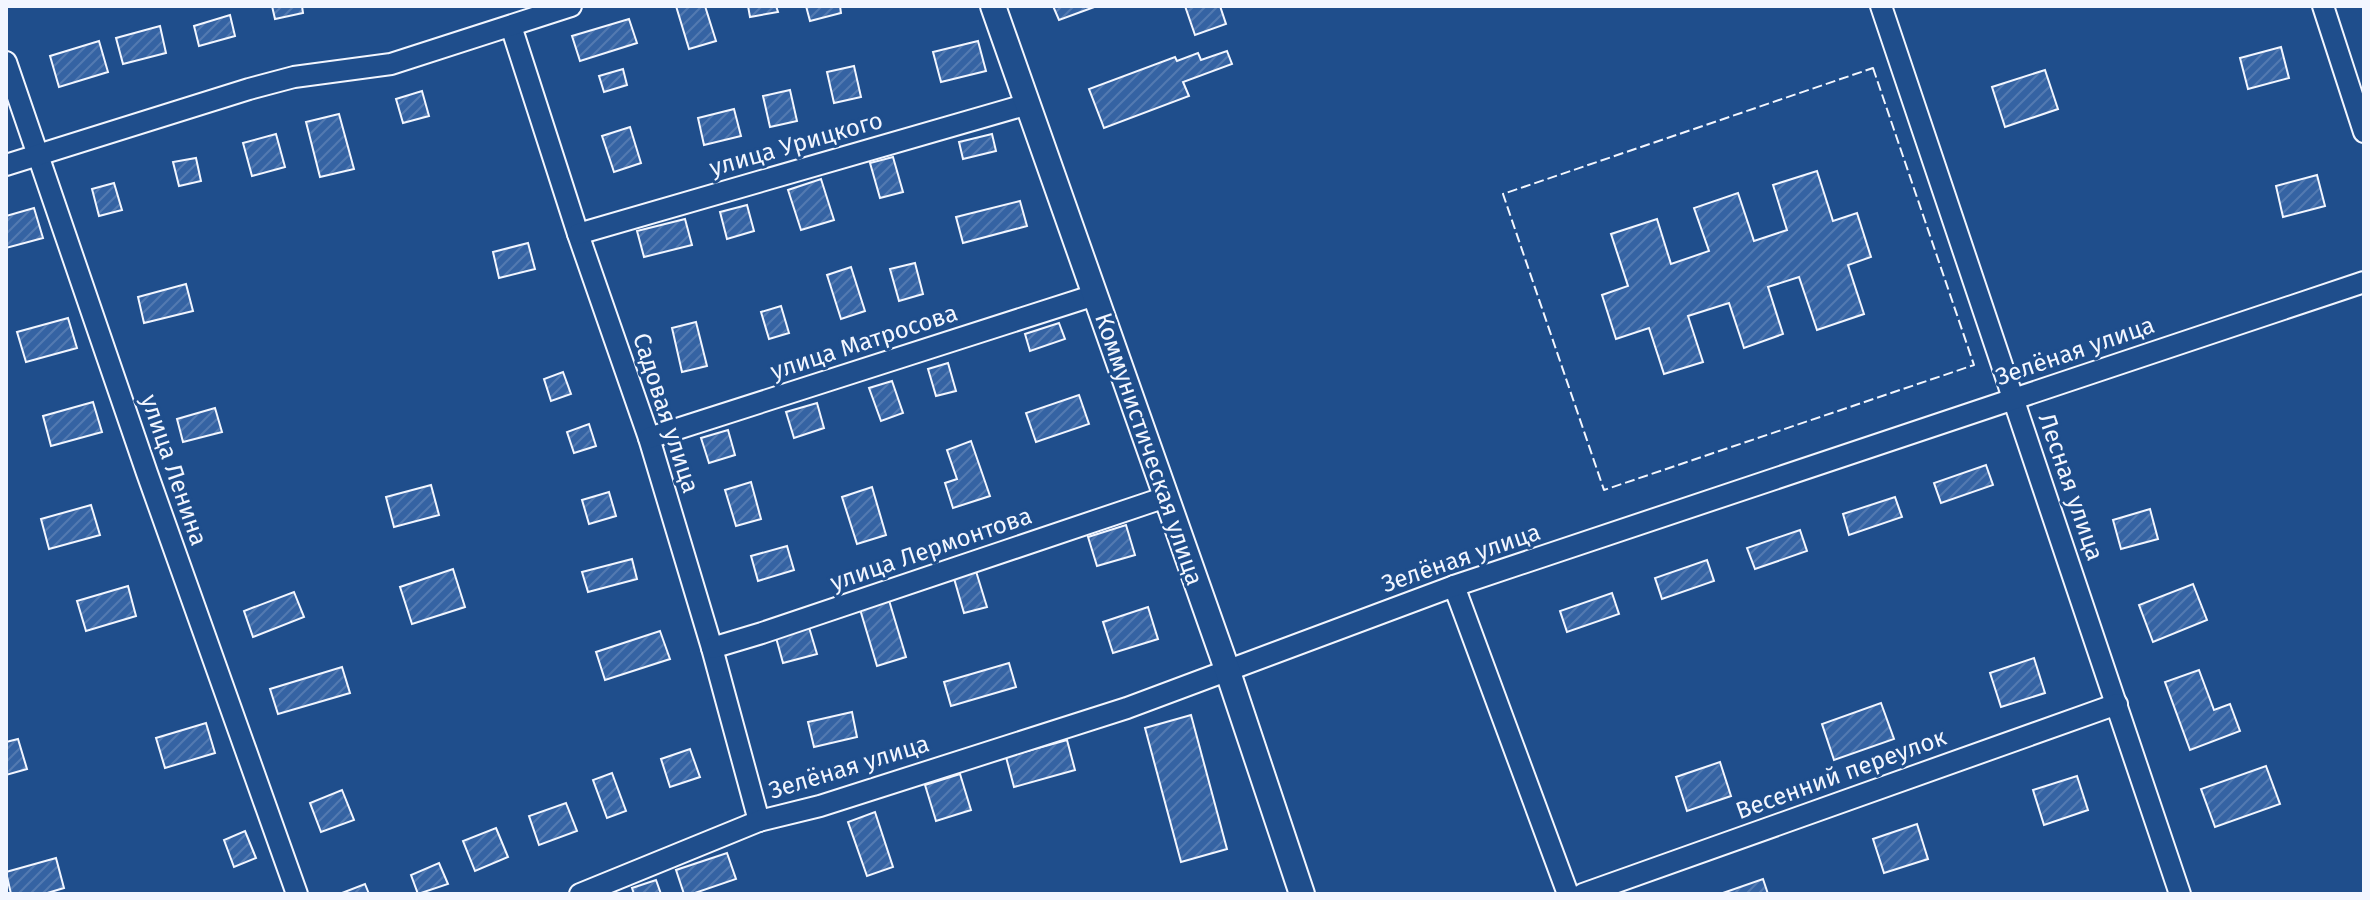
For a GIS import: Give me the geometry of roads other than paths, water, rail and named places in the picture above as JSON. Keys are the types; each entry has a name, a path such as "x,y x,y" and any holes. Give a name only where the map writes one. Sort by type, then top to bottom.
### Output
{"street":[{"path":"6,165 249,89 294,77 391,64 571,6"},
{"name":"Коммунистическая улица","path":"993,6 1228,672 1302,894"},
{"name":"Лесная улица","path":"1881,6 2180,894"},
{"path":"2323,6 2364,132"},
{"name":"Садовая улица","path":"511,26 578,234 649,438 712,648 759,821"},
{"name":"улица Ленина","path":"6,62 147,473 297,894"},
{"name":"улица Урицкого","path":"578,234 1028,104"},
{"name":"Зелёная улица","path":"580,894 759,821 820,806 1127,708 1454,586 2364,282"},
{"name":"улица Матросова","path":"649,438 1095,295"},
{"name":"улица Лермонтова","path":"712,648 1166,497"},
{"path":"1454,586 1568,894"},
{"name":"Весенний переулок","path":"1583,894 2117,704"}]}
